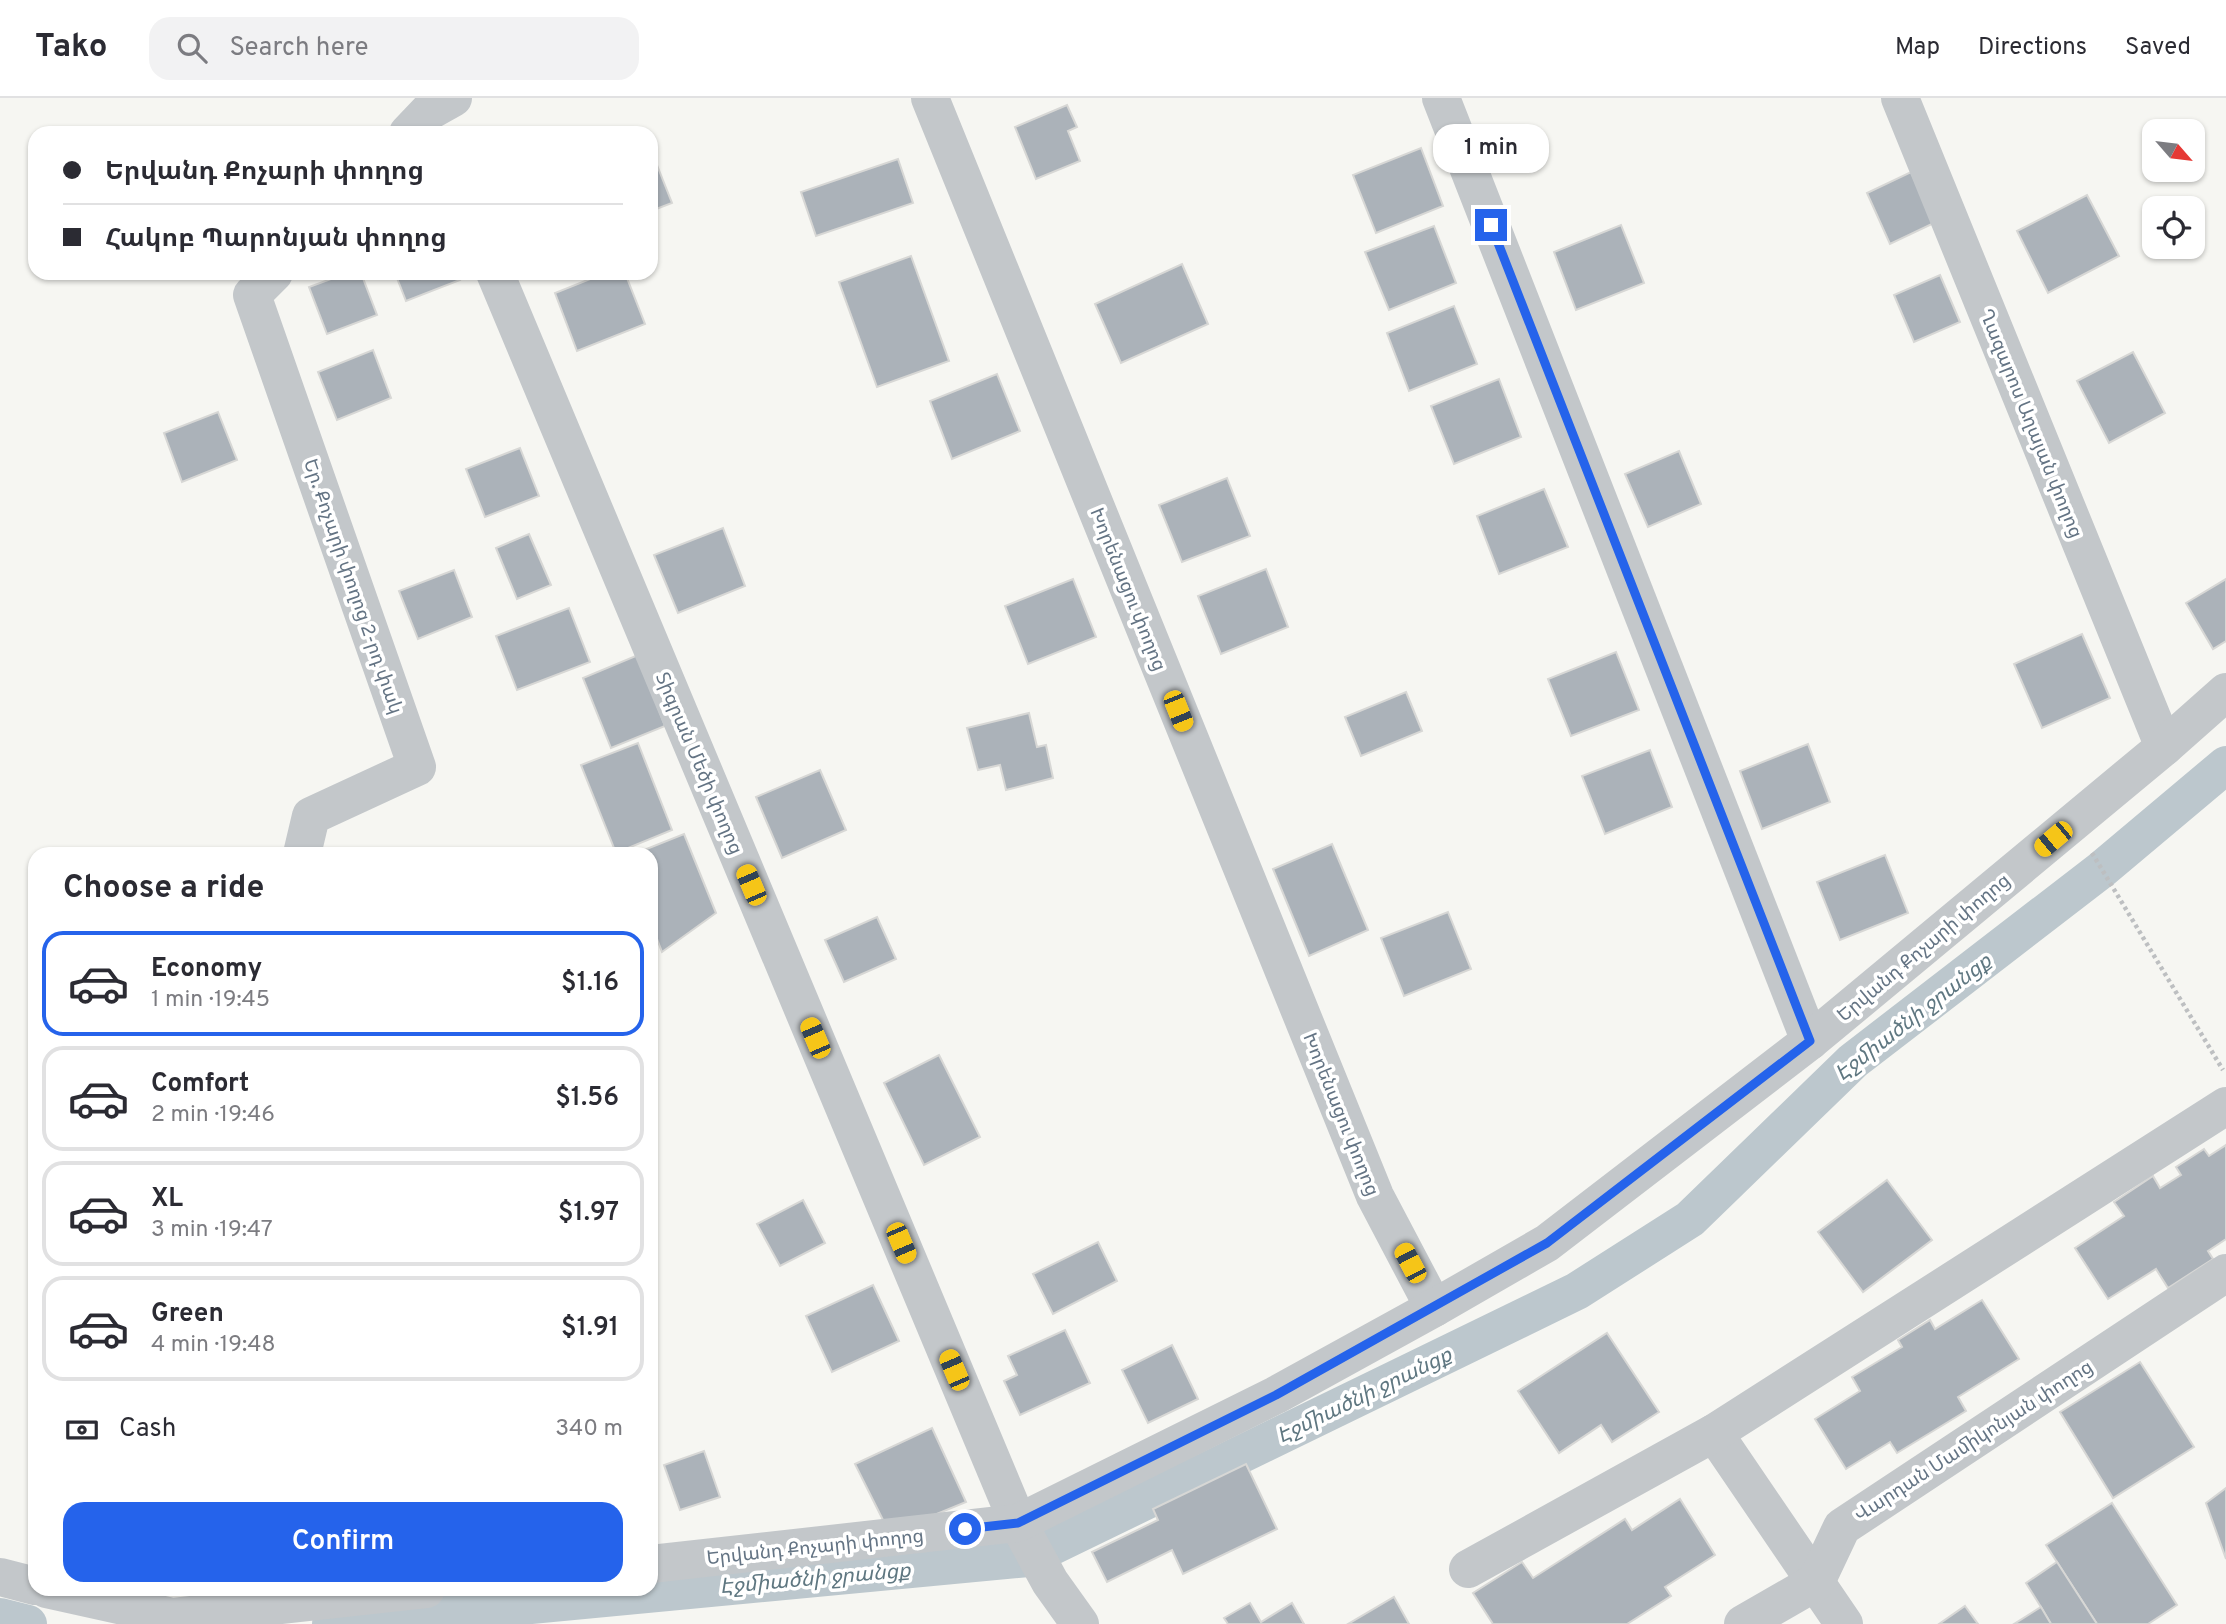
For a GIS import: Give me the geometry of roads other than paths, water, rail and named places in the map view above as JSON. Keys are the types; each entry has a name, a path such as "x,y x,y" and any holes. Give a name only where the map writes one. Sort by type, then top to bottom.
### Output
{"street":[{"name":"Խորենացու փողոց","path":"930,98 1375,1196 1434,1308"},
{"path":"1441,98 1810,1041"},
{"name":"Ղազարոս Աղայան փողոց","path":"1900,98 2164,747"},
{"name":"Տիգրան Մեծի փողոց","path":"498,280 1018,1523 1050,1582 1080,1624"},
{"name":"Եր. Քոչարի փողոց 2-րդ փակ","path":"263,284 417,767 311,816 304,847"},
{"name":"Երվանդ Քոչարի փողոց","path":"658,1563 1018,1523 1276,1395 1434,1308 1547,1243 1810,1041 2164,747 2226,692"},
{"path":"1468,1569 1714,1433 2226,1106"},
{"name":"Վարդան Մամիկոնյան փողոց","path":"1816,1582 1842,1527 2226,1273"},
{"path":"1714,1433 1844,1624"},
{"path":"0,1577 28,1584"},
{"path":"1743,1624 1816,1582"},
{"path":"79,1596 173,1617 363,1596"}],"waterway":[{"name":"Էջմիածնի ջրանցք","path":"658,1593 1028,1558 1577,1291 1690,1219 1853,1061 2101,870 2226,765"},
{"name":"Էջմիածնի ջրանցք","path":"331,1624 627,1596"},
{"name":"Էջմիածնի ջրանցք","path":"0,1617 28,1624"}]}
